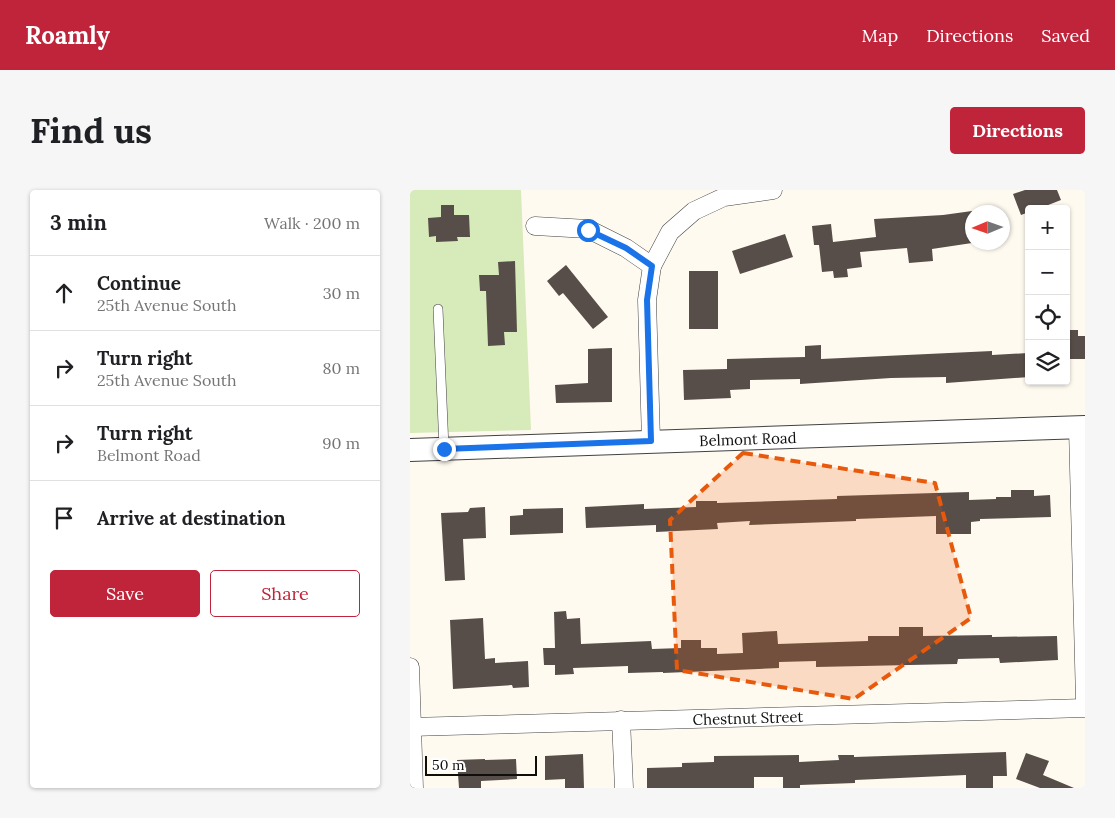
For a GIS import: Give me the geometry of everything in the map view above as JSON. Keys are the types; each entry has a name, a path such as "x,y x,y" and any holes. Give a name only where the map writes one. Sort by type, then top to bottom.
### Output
{"street":[{"path":"651,441 647,300 652,266 670,232 694,211 724,197 772,190"},
{"path":"535,226 588,230 626,248 652,266"},
{"path":"1082,428 1085,700"},
{"name":"Belmont Road","path":"410,450 1082,428"},
{"path":"410,667 414,788"},
{"name":"Chestnut Street","path":"411,727 1085,708"},
{"path":"621,720 624,788"}],"lane":[{"path":"438,309 444,449"}],"highlighted area":[{"path":"743,453 935,483 971,618 854,699 677,670 670,520"}],"green space":[{"path":"410,190 521,190 531,430 410,433"}],"building":[{"path":"1025,190 1057,190 1061,200 1048,205 1025,205 1025,214 1021,215 1013,194"},
{"path":"441,205 454,205 454,215 469,215 470,237 457,237 458,241 436,242 436,236 429,237 428,218 441,217"},
{"path":"965,212 965,244 932,249 933,261 909,263 907,248 860,252 862,267 847,269 848,277 834,278 833,271 822,272 819,245 814,245 812,226 831,224 833,242 876,237 874,219"},
{"path":"785,234 793,257 740,274 732,251"},
{"path":"515,261 517,332 504,332 505,345 488,346 486,291 480,291 479,275 499,275 498,262"},
{"path":"566,265 608,317 593,329 563,293 559,296 547,281"},
{"path":"689,271 718,271 718,329 689,329"},
{"path":"1070,330 1078,330 1078,336 1085,336 1085,359 1070,359"},
{"path":"821,345 821,359 992,351 992,355 1025,353 1025,377 946,383 946,377 891,378 800,384 800,379 750,380 750,389 730,390 731,398 684,400 683,370 727,369 727,359 805,357 805,346"},
{"path":"612,348 612,402 556,403 555,385 588,383 588,349"},
{"path":"1011,490 1034,490 1034,496 1050,495 1051,517 980,519 980,521 971,522 971,534 936,534 936,516 749,525 750,521 717,523 718,529 656,532 656,525 586,528 585,507 644,504 644,509 696,507 696,501 717,501 717,503 837,499 837,496 969,492 969,500 996,499 996,497 1011,497"},
{"path":"485,507 486,538 463,539 465,580 445,581 441,513 468,512 470,508"},
{"path":"563,508 563,533 510,535 510,516 523,515 523,509"},
{"path":"566,611 567,619 580,618 581,644 651,641 652,649 681,648 681,640 701,640 701,648 717,648 717,654 743,653 742,633 777,631 778,644 868,641 868,636 899,636 899,627 923,627 923,636 1057,636 1058,660 1000,663 999,658 958,659 957,664 816,667 816,661 779,662 779,668 663,673 628,673 628,666 573,668 574,674 555,675 555,665 544,665 543,648 555,648 554,612"},
{"path":"483,618 485,659 495,658 495,663 528,661 529,687 513,688 512,685 453,689 450,620"},
{"path":"1006,752 1007,776 993,776 993,788 966,788 966,775 855,780 855,783 800,785 800,788 783,788 783,777 754,777 754,788 647,788 647,768 682,767 682,763 714,762 714,756 799,755 799,762 839,760 838,755 854,755 854,757"},
{"path":"1026,753 1049,761 1043,775 1074,788 1040,788 1016,779"},
{"path":"583,754 584,788 565,788 565,779 545,780 545,756"},
{"path":"516,759 517,779 481,781 481,788 459,788 457,760"}],"route":[{"path":"444,449 651,441 647,300 652,266 626,248 588,230"}]}
